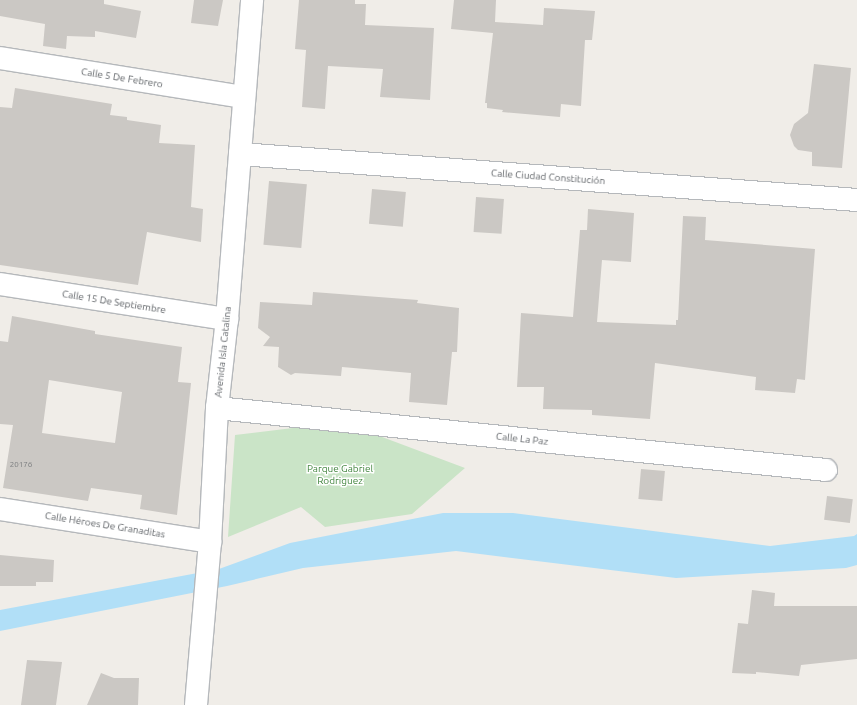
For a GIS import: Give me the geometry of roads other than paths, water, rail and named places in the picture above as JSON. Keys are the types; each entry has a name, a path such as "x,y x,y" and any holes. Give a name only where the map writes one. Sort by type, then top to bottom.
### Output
{"street":[{"name":"Avenida Isla Catalina","path":"196,705 209,549 217,408 227,319 252,0"},
{"name":"Calle 5 De Febrero","path":"0,58 244,97"},
{"name":"Calle Ciudad Constitución","path":"240,154 857,200"},
{"name":"Calle 15 De Septiembre","path":"0,284 227,319"},
{"name":"Calle La Paz","path":"217,408 826,470"},
{"name":"Calle Héroes De Granaditas","path":"0,509 209,549"}],"water":[{"path":"443,513 513,513 770,546 854,536 857,534 857,565 846,568 676,578 456,551 303,568 227,586 0,631 0,610 219,569 290,543"}],"park label":[{"name":"Parque Gabriel Rodriguez","path":"340,474"}]}
